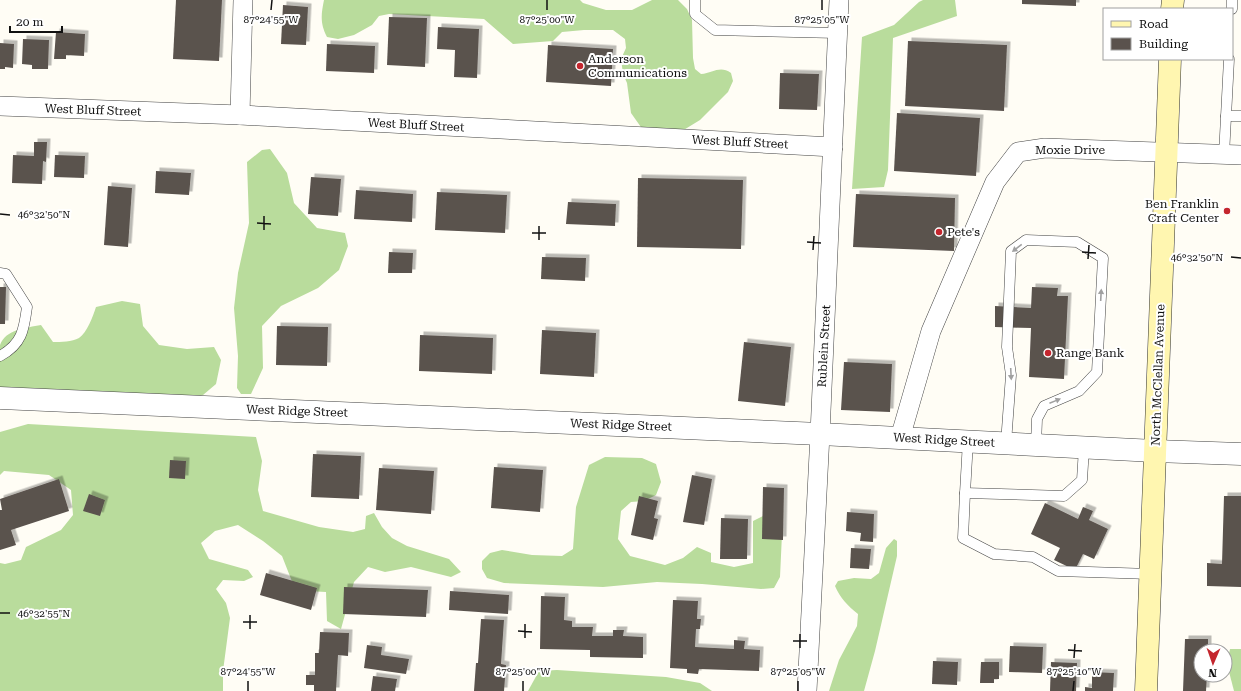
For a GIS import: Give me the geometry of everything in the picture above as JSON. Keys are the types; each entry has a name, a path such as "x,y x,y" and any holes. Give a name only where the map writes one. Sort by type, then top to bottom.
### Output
{"main road":[{"name":"North McClellan Avenue","path":"1146,691 1170,60"}],"street":[{"path":"240,116 243,0"},
{"name":"Rublein Street","path":"807,691 839,0"},
{"name":"West Bluff Street","path":"0,106 240,116 833,147"},
{"name":"Moxie Drive","path":"900,438 931,331 995,182 1018,152 1045,148 1232,155"},
{"name":"West Ridge Street","path":"0,398 1241,454"}],"lane":[{"path":"695,0 695,14 715,30 837,33"},
{"path":"1229,60 1226,116 1232,155"},
{"path":"1226,116 1241,116"},
{"path":"1006,444 1012,375 1007,347 1011,251 1026,240 1077,242 1103,258 1097,372 1079,391 1044,406 1037,419 1036,445"},
{"path":"0,273 6,274 28,307 23,332 10,350 0,356"},
{"path":"968,441 963,538 994,554 1033,557 1058,571 1151,574"},
{"path":"965,493 1064,496 1082,480 1084,448"}],"green space":[{"path":"324,0 580,0 583,3 606,10 632,10 652,0 678,0 687,9 692,20 693,58 695,69 701,74 716,70 727,71 731,73 733,81 728,92 700,120 682,131 643,130 631,113 627,83 623,74 621,59 626,48 625,39 613,30 562,32 553,41 513,44 484,19 389,14 379,16 372,25 354,35 338,39 327,37 323,27 322,10"},
{"path":"923,0 955,0 957,16 893,38 888,170 884,187 852,189 862,37 894,25"},
{"path":"270,149 287,173 294,203 317,228 345,233 348,246 339,270 318,288 281,306 262,326 263,368 251,394 241,394 237,388 238,356 234,308 238,273 249,223 247,162 262,150"},
{"path":"122,301 140,304 143,326 159,345 187,349 214,347 221,360 216,384 203,395 190,400 0,390 0,345 12,332 23,328 41,325 53,342 66,342 82,336 96,307"},
{"path":"28,424 256,437 262,461 258,490 263,511 319,527 353,532 365,529 366,516 374,513 382,527 392,538 407,546 449,559 461,572 451,577 411,567 385,572 368,567 354,582 341,629 327,621 326,592 307,591 293,584 282,556 263,541 238,525 215,531 201,543 209,559 248,570 253,577 244,581 223,580 216,589 226,603 230,618 223,671 223,691 0,691 0,563 5,564 21,560 26,547 61,530 73,515 71,490 49,475 4,471 0,475 0,432"},
{"path":"605,457 642,458 656,464 661,482 656,495 644,501 631,502 621,511 618,539 630,556 665,565 683,558 697,547 711,553 711,562 734,567 753,563 753,521 765,515 782,534 780,577 774,588 761,589 657,582 603,587 504,583 487,578 482,569 482,561 490,553 502,550 532,555 562,556 573,549 576,507 589,465"},
{"path":"894,539 897,541 897,556 864,691 829,691 839,660 857,626 858,614 845,602 835,586 838,581 854,578 871,579 879,573 886,548"},
{"path":"1233,649 1241,649 1241,691 1234,691 1232,683"},
{"path":"557,670 666,677 700,683 712,691 528,691 539,671"}],"building":[{"path":"176,0 222,0 219,61 173,59"},
{"path":"1022,0 1076,0 1076,6 1022,4"},
{"path":"283,5 308,7 306,45 281,44"},
{"path":"389,17 427,18 425,67 387,65"},
{"path":"438,27 479,29 477,78 454,77 455,50 437,49"},
{"path":"56,32 85,34 84,56 66,55 66,59 54,59"},
{"path":"23,39 49,40 48,69 32,69 32,65 22,64"},
{"path":"908,41 1007,45 1004,111 905,106"},
{"path":"0,43 14,44 13,68 5,67 5,69 0,69"},
{"path":"327,44 375,46 374,73 326,71"},
{"name":"Anderson Communications","path":"548,45 613,49 611,86 546,82"},
{"path":"780,73 819,74 817,110 779,109"},
{"path":"897,113 980,118 976,176 894,171"},
{"path":"34,142 47,142 46,162 43,161 42,184 12,183 13,155 34,156"},
{"path":"55,155 85,156 84,178 54,177"},
{"path":"156,171 191,173 189,195 155,193"},
{"path":"311,177 341,179 338,216 308,214"},
{"path":"638,178 743,180 741,249 637,247"},
{"path":"108,186 132,188 128,247 104,245"},
{"path":"356,190 413,194 412,222 354,219"},
{"path":"437,192 507,195 505,233 435,230"},
{"path":"856,194 955,198 954,251 853,247"},
{"path":"568,202 616,204 615,226 566,224"},
{"path":"389,252 413,253 412,273 388,273"},
{"path":"542,257 586,258 585,281 541,279"},
{"path":"0,287 6,287 5,324 0,324"},
{"name":"Range Bank","path":"1032,287 1058,288 1057,296 1068,296 1064,379 1029,377 1031,328 995,327 995,306 1031,308"},
{"path":"277,326 328,327 327,366 276,365"},
{"path":"542,330 596,333 594,377 540,374"},
{"path":"420,335 493,338 492,374 419,371"},
{"path":"744,342 791,347 785,406 738,401"},
{"path":"844,362 892,364 890,412 841,410"},
{"path":"313,454 361,456 359,499 311,497"},
{"path":"170,460 186,461 185,479 169,478"},
{"path":"494,467 543,470 540,512 491,508"},
{"path":"379,468 434,471 431,514 376,510"},
{"path":"692,475 712,479 704,525 683,522"},
{"path":"59,479 69,511 11,530 16,545 0,550 0,510 2,510 0,499"},
{"path":"763,487 784,488 783,540 762,539"},
{"path":"89,494 105,500 100,516 83,511"},
{"path":"639,496 658,501 654,518 658,519 653,540 631,535"},
{"path":"1224,496 1241,496 1241,587 1207,586 1207,563 1222,564"},
{"path":"1045,503 1078,519 1083,507 1093,511 1089,520 1108,529 1094,559 1083,554 1075,570 1054,560 1060,548 1031,534"},
{"path":"847,512 874,514 873,542 860,541 861,533 846,531"},
{"path":"721,518 748,519 747,559 720,559"},
{"path":"851,548 871,549 869,569 850,568"},
{"path":"266,573 317,588 311,610 260,595"},
{"path":"344,587 428,590 426,617 343,614"},
{"path":"450,591 509,595 508,614 449,610"},
{"path":"541,596 565,597 564,620 572,621 572,627 593,627 592,636 613,636 613,630 624,630 623,636 643,637 643,658 590,657 590,650 540,649"},
{"path":"673,600 698,601 697,619 701,619 700,629 696,629 695,647 734,649 734,640 745,641 744,649 760,650 759,671 699,669 698,674 687,673 687,669 670,668"},
{"path":"481,619 504,620 501,664 506,665 504,691 474,691 476,663 478,663"},
{"path":"320,632 349,633 348,656 338,655 336,691 314,691 314,685 306,685 306,675 315,675 315,653 319,653"},
{"path":"1185,639 1208,639 1208,643 1193,643 1193,683 1206,683 1206,691 1183,691"},
{"path":"367,645 382,647 381,655 409,659 406,674 364,668"},
{"path":"1010,646 1043,647 1042,673 1009,672"},
{"path":"933,661 958,662 957,685 932,684"},
{"path":"981,662 999,662 999,679 994,679 994,683 980,683"},
{"path":"1051,662 1077,663 1076,691 1050,691"},
{"path":"1092,672 1114,673 1113,691 1085,691 1085,687 1092,688"},
{"path":"373,676 397,679 395,691 371,691"}],"place":[{"name":"Anderson Communications","path":"580,66"},
{"name":"Ben Franklin Craft Center","path":"1227,211"},
{"name":"Pete's","path":"939,232"},
{"name":"Range Bank","path":"1048,353"}]}
